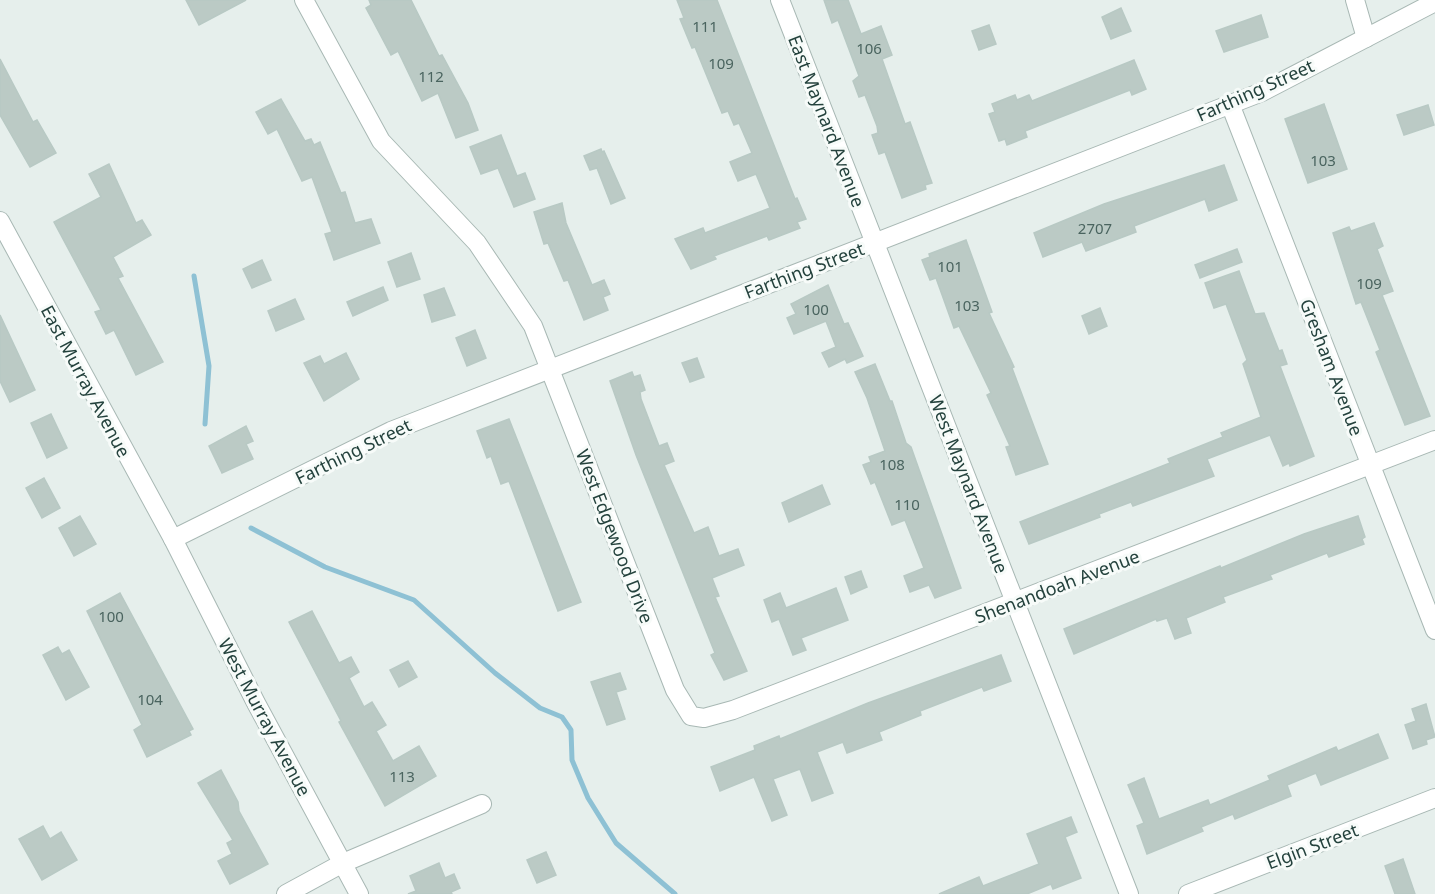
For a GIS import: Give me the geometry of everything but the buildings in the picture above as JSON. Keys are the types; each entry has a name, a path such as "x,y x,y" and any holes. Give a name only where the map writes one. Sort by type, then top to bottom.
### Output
{"street":[{"name":"West Edgewood Drive","path":"304,0 381,141 477,243 533,326 682,704"},
{"name":"East Maynard Avenue","path":"780,0 874,243"},
{"path":"1355,0 1366,38"},
{"name":"Farthing Street","path":"173,539 391,431 1262,92 1435,2"},
{"name":"Gresham Avenue","path":"1230,104 1435,630"},
{"name":"East Murray Avenue","path":"0,221 173,539"},
{"name":"West Maynard Avenue","path":"874,243 1129,894"},
{"name":"Shenandoah Avenue","path":"682,704 691,716 704,718 733,710 1435,440"},
{"name":"West Murray Avenue","path":"173,539 256,704 358,894"},
{"name":"Elgin Street","path":"1188,894 1435,798"},
{"path":"286,894 343,863 482,804"}],"waterway":[{"path":"194,276 209,366 205,424"},
{"path":"251,528 325,567 414,600 495,673 540,708 562,717 571,730 572,760 588,798 616,843 675,894"}]}
